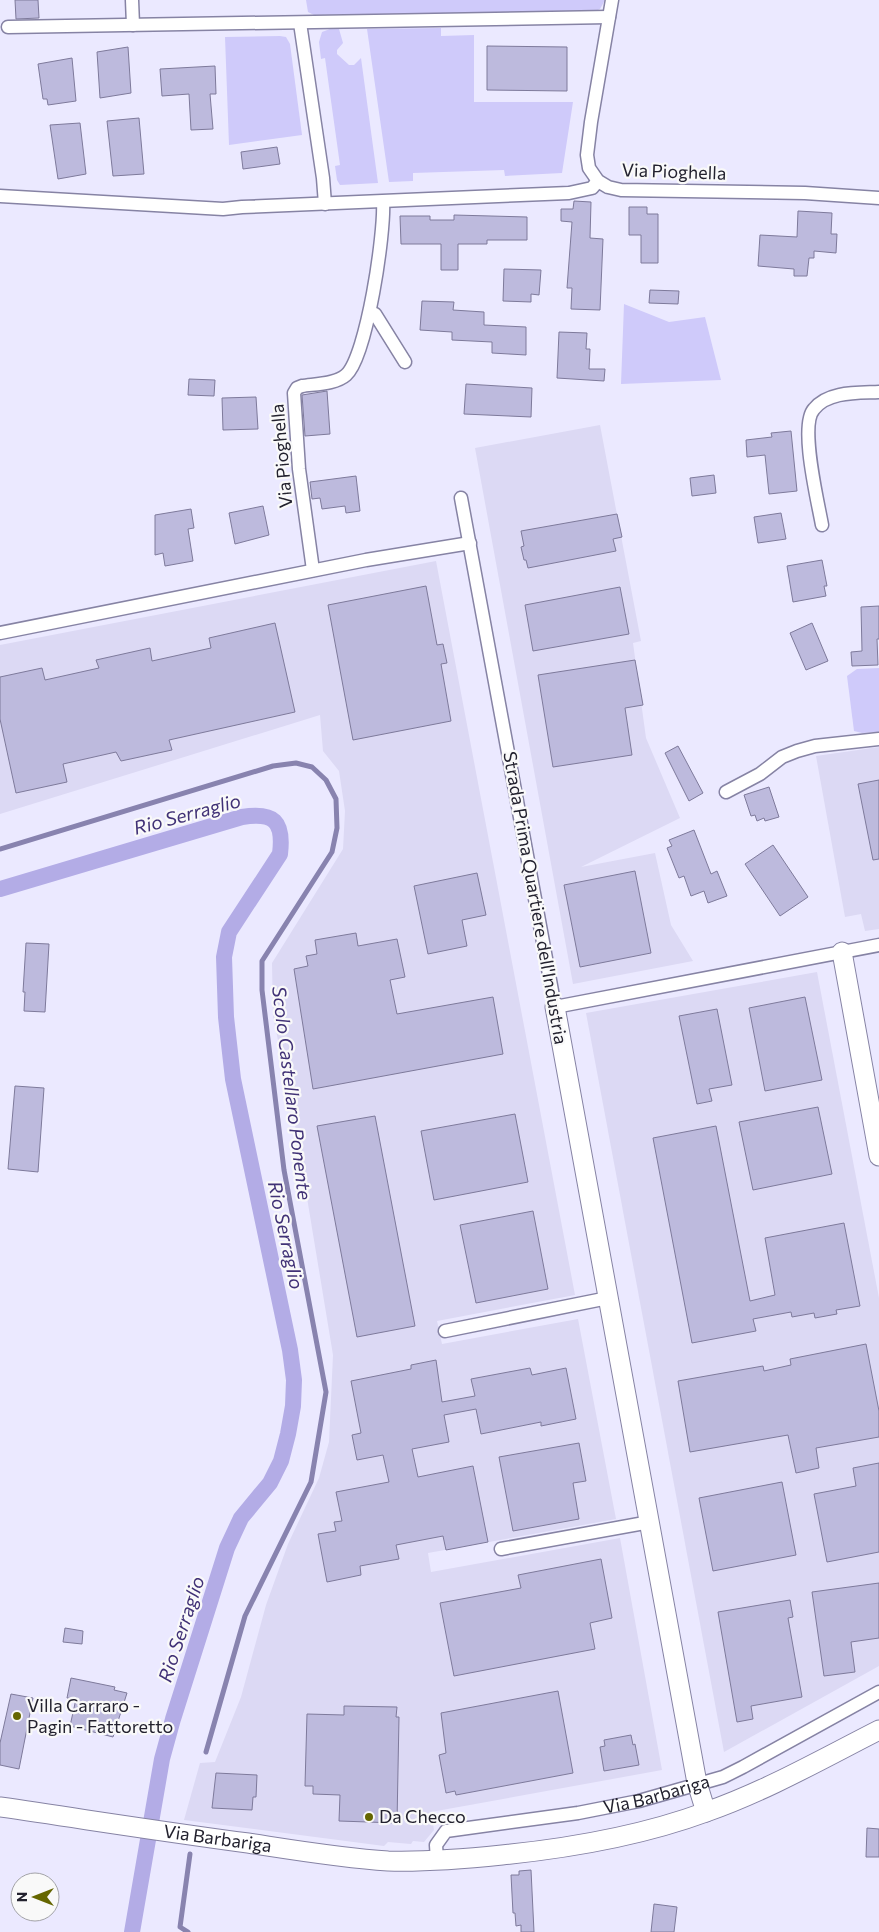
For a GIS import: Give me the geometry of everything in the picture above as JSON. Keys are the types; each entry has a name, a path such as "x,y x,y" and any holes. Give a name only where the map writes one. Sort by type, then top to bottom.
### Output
{"street":[{"path":"132,0 133,25"},
{"path":"598,181 589,168 588,141 612,0"},
{"path":"8,27 609,17"},
{"path":"300,23 323,178 325,204"},
{"name":"Via Pioghella","path":"0,196 198,209 569,194 592,188 598,181 608,187 620,190 806,194 879,198"},
{"name":"Via Pioghella","path":"313,570 299,469 294,393 297,388 302,386 335,380 345,376 354,363 370,312 376,279 383,202"},
{"path":"370,312 375,314 405,362"},
{"path":"822,525 809,442 809,416 814,408 832,398 845,394 879,392"},
{"name":"Strada Prima Quartiere dell'Industria","path":"461,498 697,1783 706,1812"},
{"path":"0,633 313,570 470,543"},
{"path":"726,792 760,774 782,757 797,751 815,746 879,739"},
{"path":"555,1006 879,945"},
{"path":"842,952 879,1156"},
{"path":"444,1331 608,1298"},
{"path":"501,1549 650,1522"},
{"name":"Via Barbariga","path":"437,1860 436,1845 446,1831 578,1813 639,1801 723,1776 744,1767 879,1692"},
{"name":"Via Barbariga","path":"0,1806 358,1859 437,1860 536,1852 646,1831 706,1812 757,1792 879,1730"}],"shaded area":[{"path":"306,0 605,0 600,9 594,12 314,15 308,12"},
{"path":"441,28 441,36 474,35 474,102 573,102 562,173 505,176 504,170 413,173 413,181 389,182 367,29"},
{"path":"330,29 339,29 343,43 337,50 337,54 349,65 354,65 361,58 378,183 340,185 337,180 335,166 340,165 325,58 321,59 319,42 322,32"},
{"path":"225,37 286,37 290,44 302,135 229,145"},
{"path":"624,304 669,322 705,317 721,380 621,384"},
{"path":"600,425 641,641 633,643 646,738 680,818 581,867 655,853 671,925 693,961 573,984 475,448"},
{"path":"436,561 575,1295 437,1321 442,1344 578,1319 616,1519 428,1553 431,1572 620,1538 662,1770 431,1812 434,1830 424,1842 413,1841 411,1844 388,1842 384,1846 184,1820 200,1763 215,1762 241,1697 266,1605 288,1544 319,1478 329,1442 333,1355 293,1113 273,1016 272,963 343,849 345,811 339,771 323,751 320,715 0,814 0,645"},
{"path":"879,668 879,732 862,733 854,731 847,676 857,669"},
{"path":"879,747 879,929 865,931 861,914 845,917 816,756"},
{"path":"817,972 879,1298 879,1666 724,1752 586,1013"}],"building":[{"path":"15,0 38,0 39,18 16,19"},
{"path":"487,46 567,47 567,91 487,90"},
{"path":"128,47 131,93 100,98 97,52"},
{"path":"72,58 76,101 48,105 47,99 43,99 38,64"},
{"path":"215,66 216,94 210,94 213,129 191,130 189,94 162,96 160,69"},
{"path":"139,118 144,174 113,176 107,121"},
{"path":"80,123 86,174 58,179 50,125"},
{"path":"277,147 280,164 243,169 241,152"},
{"path":"574,201 591,202 590,238 603,239 600,310 571,309 572,288 567,288 572,222 561,221 561,209 573,209"},
{"path":"629,207 647,207 647,214 658,214 658,263 641,263 641,235 629,235"},
{"path":"798,211 832,213 831,234 837,234 836,253 814,251 814,258 809,258 807,276 794,276 794,269 758,266 760,235 797,237"},
{"path":"454,215 527,217 527,240 487,240 487,244 458,244 458,270 441,270 441,244 401,244 400,216 430,216 430,220 454,220"},
{"path":"504,269 541,270 539,295 531,294 531,302 503,301"},
{"path":"650,290 679,291 678,304 649,303"},
{"path":"422,301 454,302 453,310 484,312 484,325 526,327 526,355 492,353 492,342 452,340 452,332 420,330"},
{"path":"559,332 587,333 586,349 590,349 589,369 605,369 604,381 557,378"},
{"path":"189,379 215,380 214,396 188,395"},
{"path":"466,384 532,388 531,417 464,414"},
{"path":"327,391 330,434 305,436 302,395"},
{"path":"256,397 258,429 223,430 222,398"},
{"path":"791,431 797,491 769,494 765,455 747,457 746,440 772,437 771,433"},
{"path":"714,475 716,493 692,496 690,478"},
{"path":"356,476 360,511 346,513 345,506 322,509 320,498 312,499 310,482"},
{"path":"263,506 269,535 235,544 229,513"},
{"path":"191,509 194,528 188,529 193,561 165,566 163,553 155,555 155,515"},
{"path":"781,513 786,539 758,543 754,517"},
{"path":"617,514 622,537 613,539 616,551 528,568 521,547 524,546 521,531"},
{"path":"822,560 827,586 824,586 826,596 793,602 787,566"},
{"path":"426,586 437,645 443,644 447,663 441,664 451,721 353,740 328,605"},
{"path":"620,587 629,634 533,651 525,605"},
{"path":"879,606 878,665 852,666 851,652 862,651 861,607"},
{"path":"275,623 295,712 169,740 172,750 121,761 116,752 63,764 67,782 16,793 0,719 0,677 42,668 45,680 99,668 96,660 150,648 152,661 211,648 209,638"},
{"path":"812,623 828,661 806,670 790,633"},
{"path":"635,660 643,705 625,708 632,755 553,767 538,675"},
{"path":"678,746 703,793 689,801 665,753"},
{"path":"879,780 879,859 873,860 858,784"},
{"path":"769,787 779,817 765,821 764,818 757,821 755,815 751,816 744,795"},
{"path":"694,830 711,874 717,871 727,896 708,903 704,891 691,896 684,876 679,878 667,848 672,846 669,840"},
{"path":"773,845 808,897 780,916 745,864"},
{"path":"635,871 651,953 580,967 564,885"},
{"path":"477,873 486,915 462,920 467,946 428,954 414,886"},
{"path":"356,933 358,946 397,939 405,977 390,980 397,1014 493,997 503,1054 313,1089 294,969 308,966 306,956 317,954 315,940"},
{"path":"26,943 49,944 45,1012 24,1011 25,992 23,992"},
{"path":"805,997 822,1080 765,1091 749,1008"},
{"path":"717,1009 732,1085 709,1089 712,1101 697,1104 679,1016"},
{"path":"15,1086 44,1088 38,1172 8,1169"},
{"path":"818,1107 832,1174 753,1190 739,1122"},
{"path":"515,1114 528,1182 434,1200 421,1131"},
{"path":"375,1116 415,1326 357,1337 317,1126"},
{"path":"716,1126 750,1301 775,1295 765,1238 844,1223 860,1306 836,1310 837,1314 815,1318 814,1313 792,1317 791,1312 753,1319 756,1331 692,1343 653,1138"},
{"path":"533,1211 548,1289 476,1303 460,1225"},
{"path":"866,1344 879,1411 879,1437 816,1448 819,1468 796,1473 788,1435 690,1452 678,1381 763,1366 764,1371 791,1365 790,1359"},
{"path":"436,1360 442,1402 475,1396 471,1379 530,1368 532,1375 566,1368 576,1419 541,1426 541,1422 481,1434 476,1409 444,1415 449,1442 412,1449 418,1477 473,1466 488,1542 446,1550 443,1536 396,1545 399,1559 360,1566 361,1575 327,1582 318,1534 336,1531 334,1522 342,1521 336,1492 389,1482 383,1455 357,1460 352,1435 361,1433 351,1381 411,1369 411,1365"},
{"path":"579,1443 586,1481 573,1483 579,1519 513,1531 499,1457"},
{"path":"879,1463 879,1552 827,1562 814,1494 856,1486 853,1468"},
{"path":"782,1482 796,1555 713,1571 699,1498"},
{"path":"601,1559 612,1618 590,1623 595,1649 454,1676 440,1603 521,1588 518,1575"},
{"path":"879,1583 879,1638 851,1642 855,1672 824,1676 812,1592"},
{"path":"790,1600 793,1617 788,1618 802,1697 751,1706 753,1719 737,1722 718,1612"},
{"path":"65,1628 83,1631 82,1644 63,1642"},
{"path":"71,1678 115,1687 114,1690 127,1693 113,1737 70,1726 76,1699 67,1698"},
{"path":"558,1691 573,1773 456,1795 455,1791 446,1793 439,1755 446,1753 441,1713"},
{"name":"Villa Carraro - Pagin - Fattoretto","path":"11,1694 33,1698 19,1769 0,1765 0,1743"},
{"path":"344,1706 397,1707 396,1717 399,1717 397,1823 339,1821 340,1795 313,1794 313,1786 305,1786 307,1714 344,1715"},
{"path":"631,1735 633,1745 635,1744 639,1765 604,1771 600,1747 605,1746 604,1740"},
{"path":"216,1773 257,1775 256,1797 253,1797 252,1810 212,1808"},
{"path":"867,1828 879,1829 879,1857 866,1857"},
{"path":"531,1870 534,1932 521,1932 521,1925 516,1926 515,1913 513,1913 511,1875 519,1875 519,1871"},
{"path":"654,1904 677,1907 674,1932 651,1932"}],"waterway":[{"name":"Scolo Castellaro Ponente","path":"0,849 273,766 296,763 312,767 326,780 336,799 337,828 332,852 262,961 262,990 284,1170 326,1392 311,1482 245,1616 206,1752"},
{"name":"Rio Serraglio","path":"0,889 242,817 262,816 269,818 278,826 280,834 280,854 229,932 224,957 226,1017 233,1079 290,1350 294,1380 293,1406 281,1461 270,1483 241,1518 227,1548 173,1719 162,1759 132,1932"},
{"path":"188,1932 180,1927 190,1854"}],"place":[{"name":"Villa Carraro - Pagin - Fattoretto","path":"17,1716"},
{"name":"Da Checco","path":"369,1817"}]}
